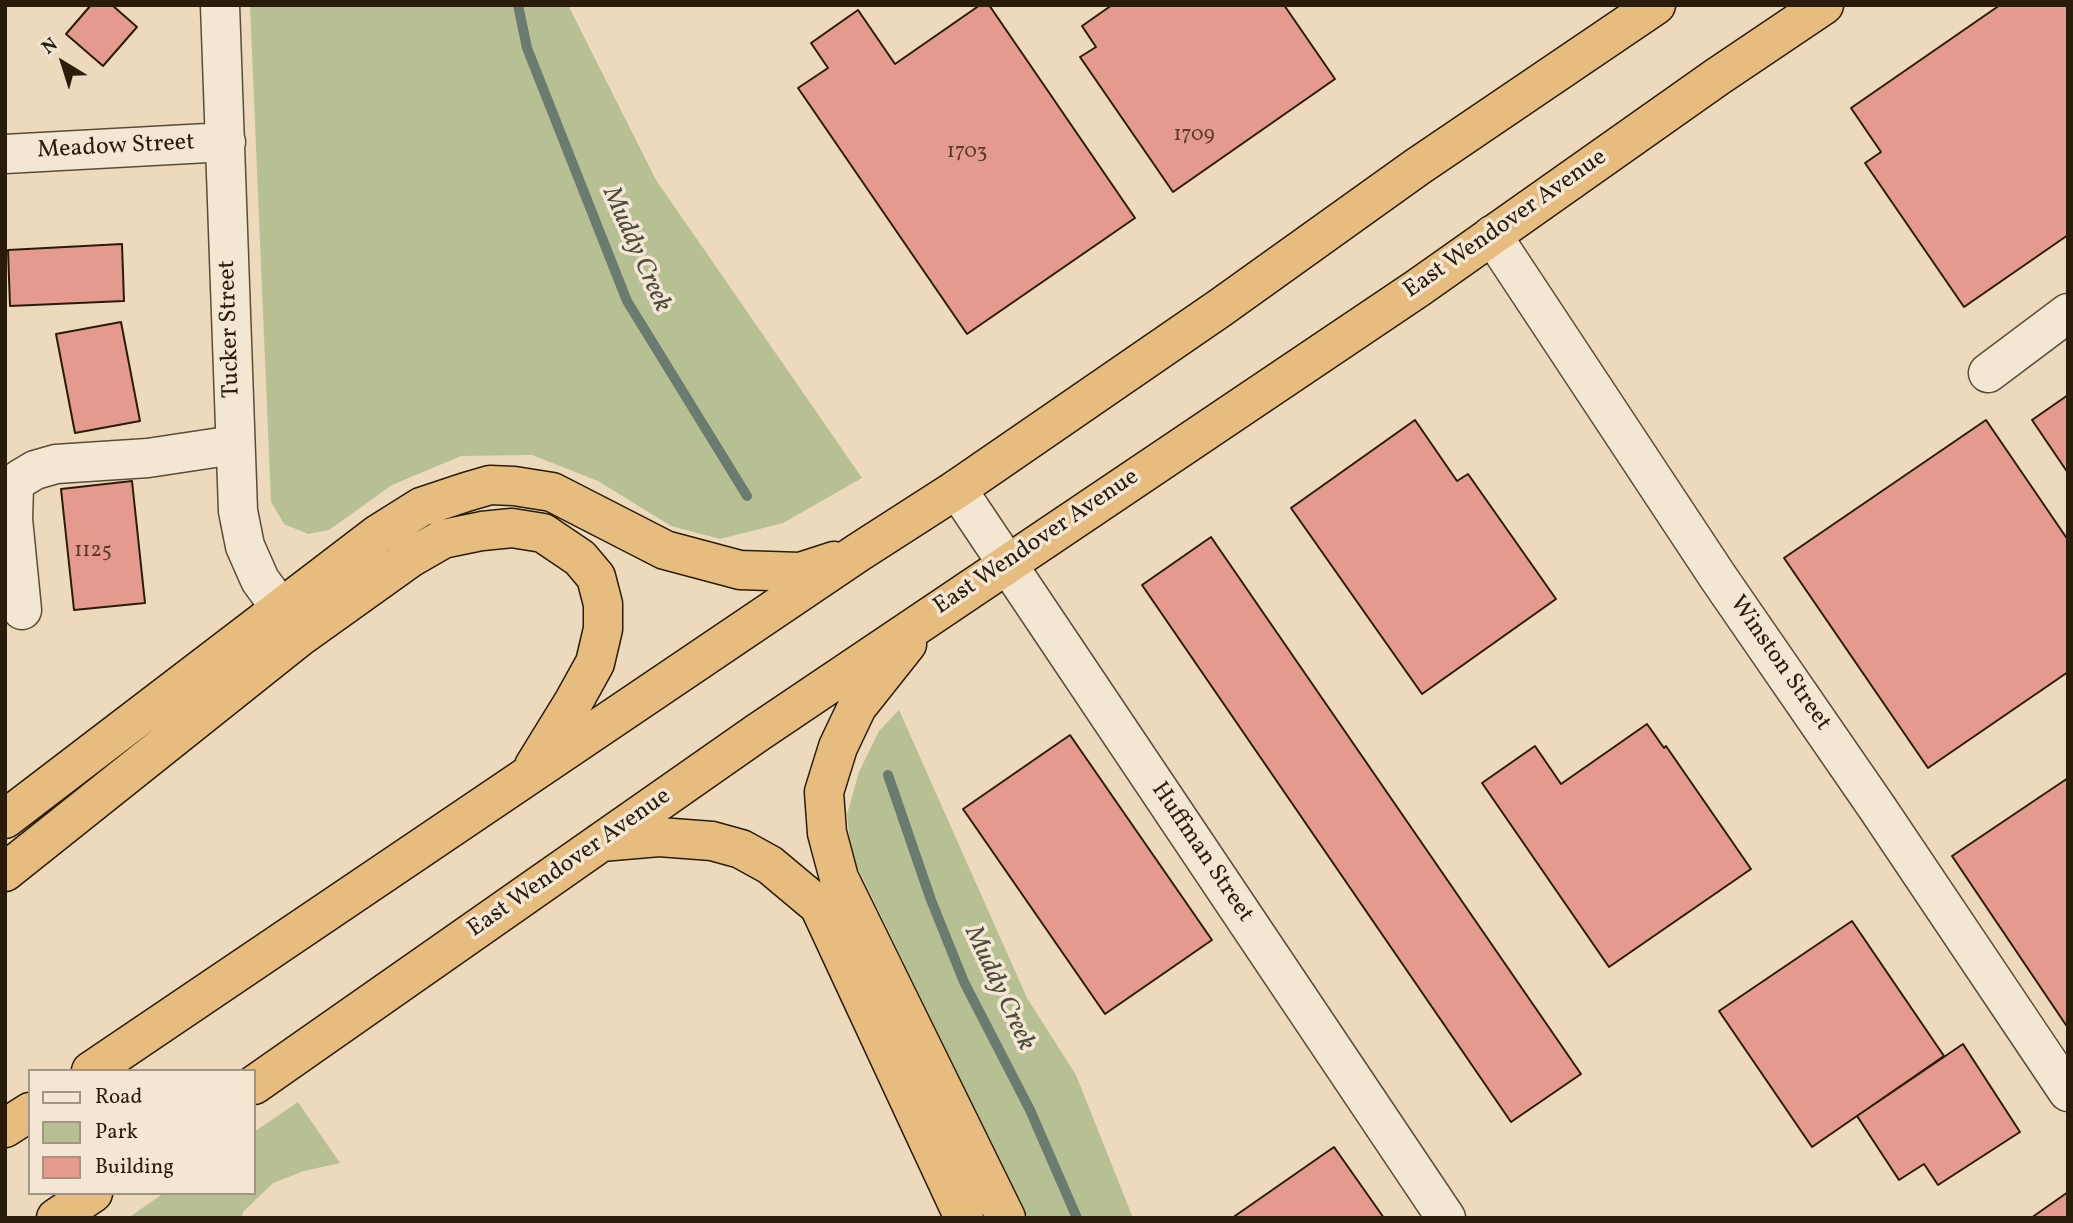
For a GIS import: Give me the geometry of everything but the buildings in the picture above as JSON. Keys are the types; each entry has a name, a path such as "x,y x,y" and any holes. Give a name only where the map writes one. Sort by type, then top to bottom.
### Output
{"highway":[{"path":"94,1069 859,552 957,489 1220,308 1417,167 1656,5"},
{"name":"East Wendover Avenue","path":"256,1084 929,615 1418,288 1824,5"},
{"path":"5,872 290,622 378,534 421,507 490,485 514,486 552,492 665,550 740,570 800,572 859,552"},
{"path":"5,819 290,622 443,539 512,528 543,533 580,558 596,577 603,604 603,629 594,663 527,778"},
{"path":"929,615 857,707 838,747 824,792 827,833 839,878 1006,1218"},
{"path":"600,842 659,837 722,844 741,849 771,864 818,906 964,1218"},
{"path":"5,1128 28,1113"},
{"path":"56,1218 90,1195"}],"street":[{"name":"Tucker Street","path":"220,5 238,511 245,546 260,580 290,622"},
{"name":"Meadow Street","path":"5,154 226,142"},
{"name":"Winston Street","path":"1492,235 1718,577 2068,1092"},
{"path":"1988,373 2068,313"},
{"path":"22,610 13,519 14,487 20,479 35,470 56,464 148,458 234,445"},
{"name":"Huffman Street","path":"957,489 1446,1218"}],"green space":[{"path":"250,5 568,5 656,180 862,478 783,523 720,539 671,526 598,481 532,455 461,456 392,485 329,530 308,534 284,524 271,502"},
{"path":"899,710 1027,998 1076,1075 1133,1218 1028,1218 851,854 847,814 859,772 879,731"},
{"path":"298,1102 340,1163 304,1171 273,1183 243,1212 242,1218 128,1218 161,1195 256,1195 256,1131"}],"waterway":[{"name":"Muddy Creek","path":"518,5 527,48 627,301 747,496"},
{"name":"Muddy Creek","path":"888,775 931,900 964,982 1030,1110 1077,1218"}]}
